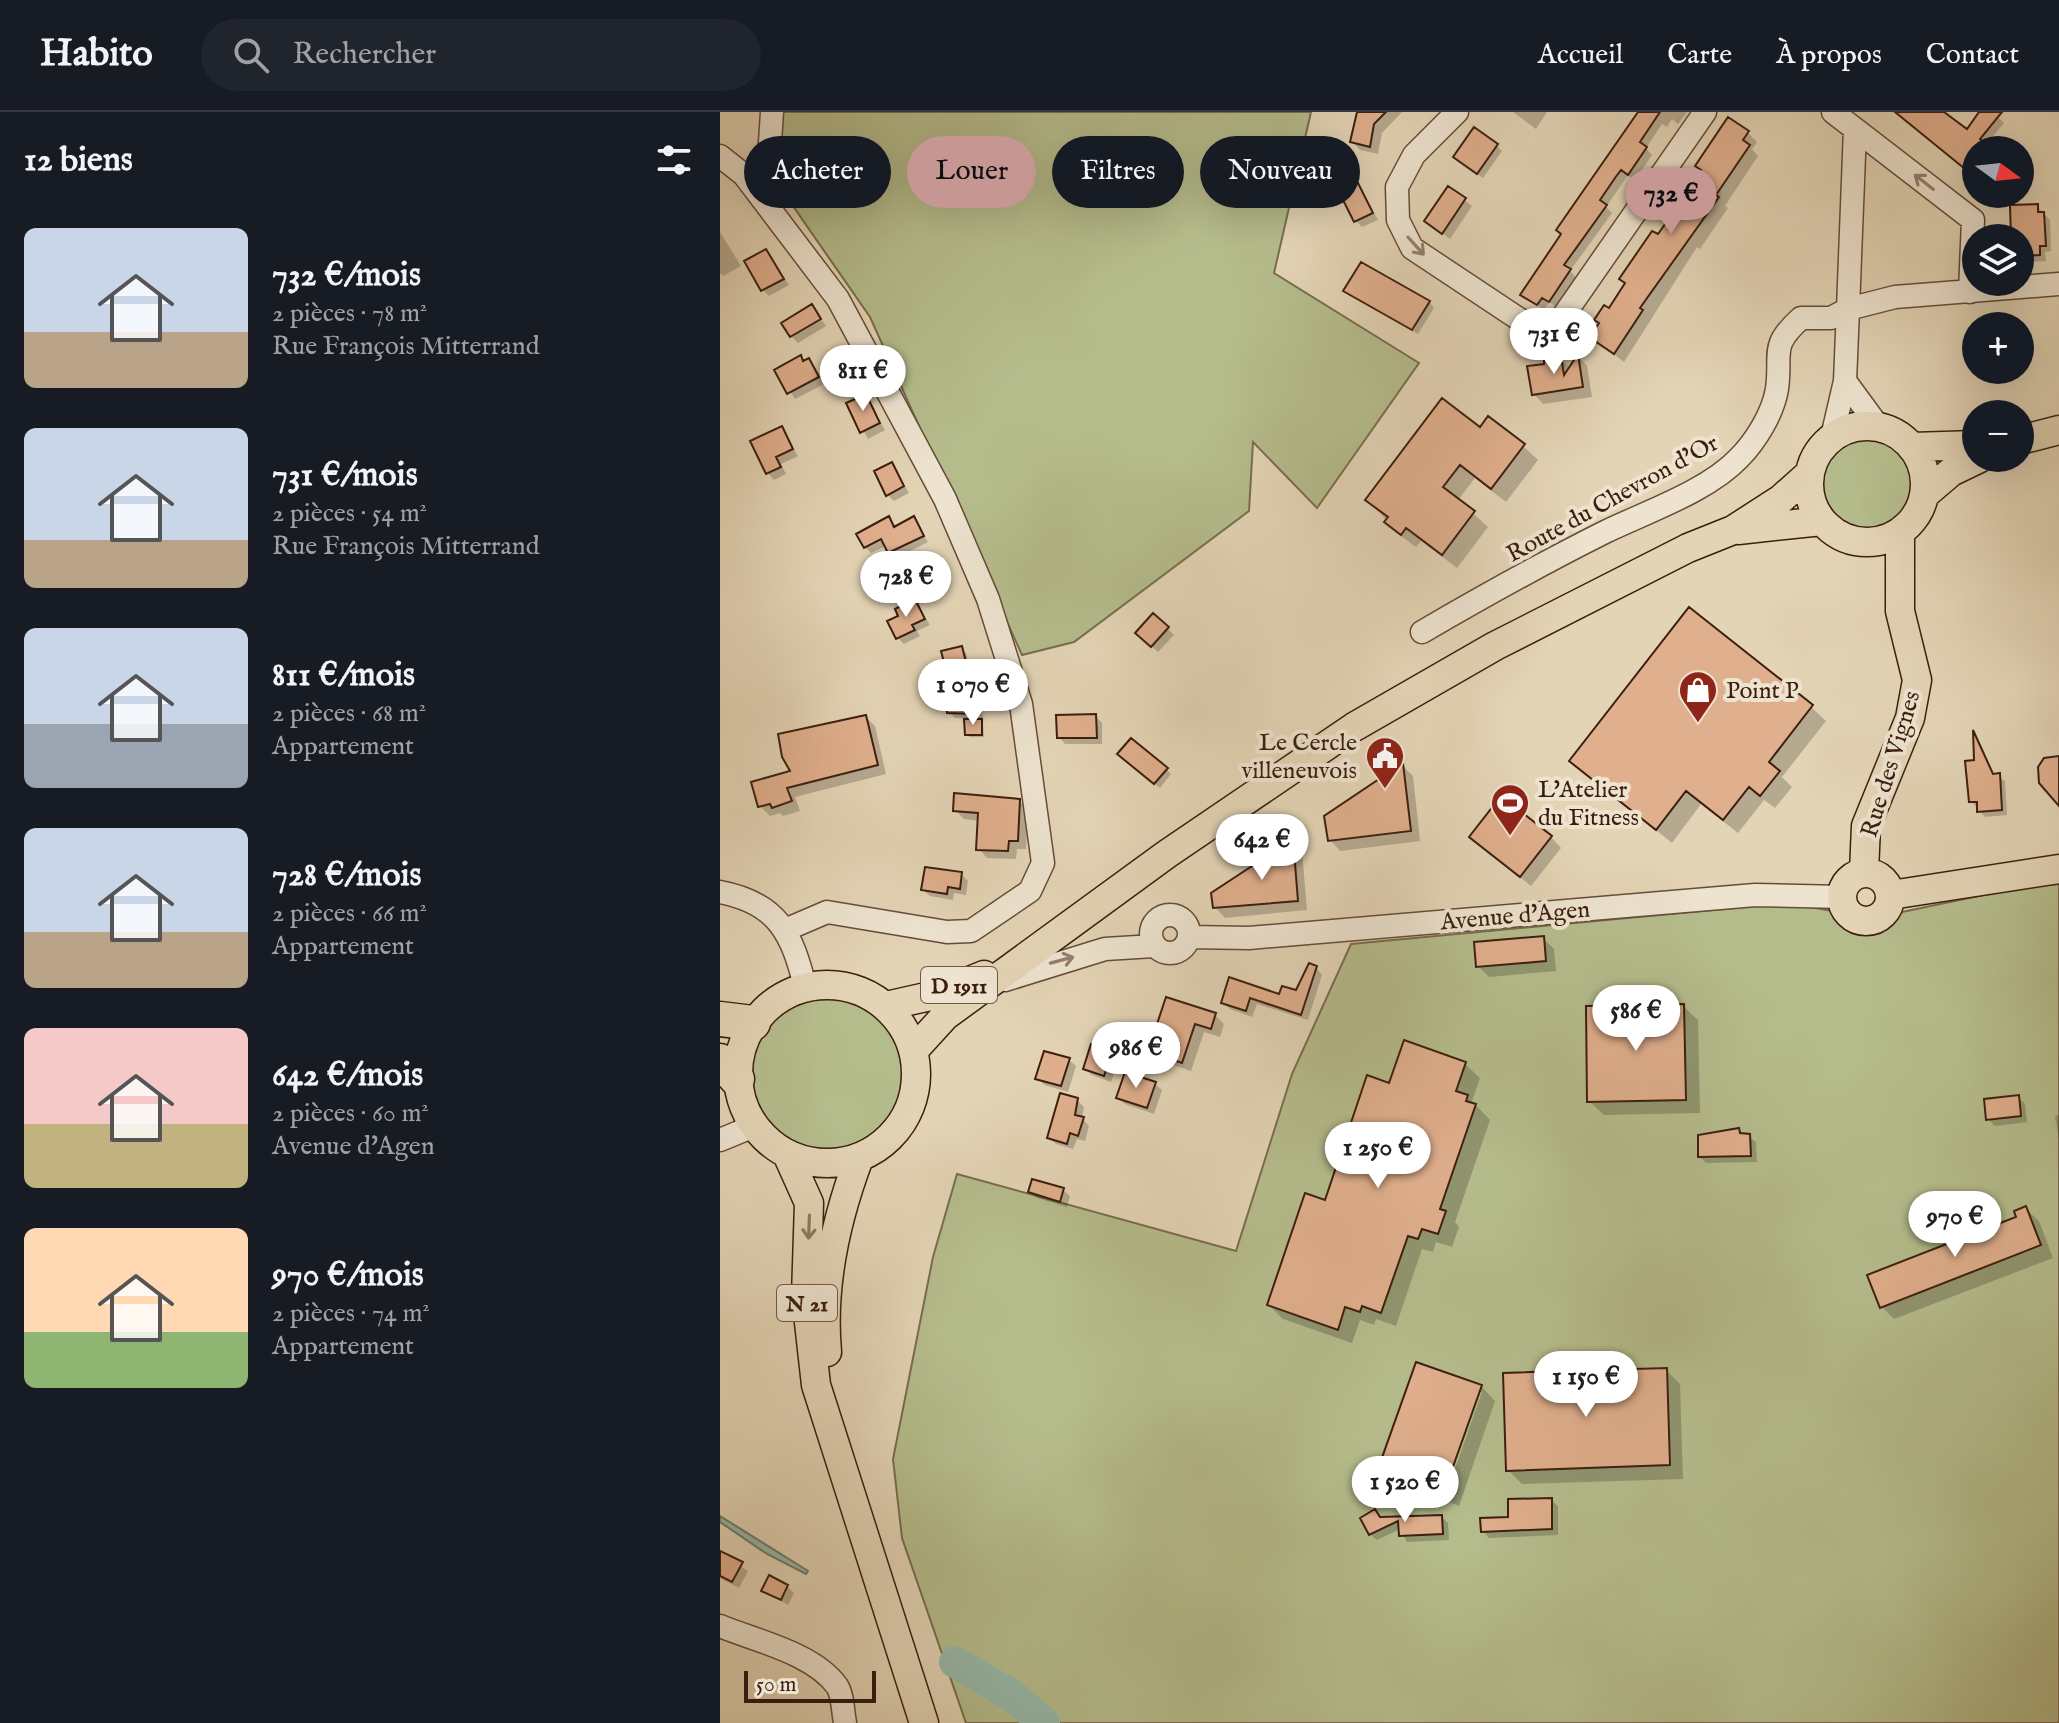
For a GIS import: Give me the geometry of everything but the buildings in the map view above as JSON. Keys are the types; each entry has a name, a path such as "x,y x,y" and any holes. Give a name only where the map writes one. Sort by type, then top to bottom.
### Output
{"main road":[{"path":"1878,426 1903,438 1912,447 1925,479 1924,495 1919,509 1900,532 1867,542 1850,540 1822,521 1811,499 1809,474 1821,447 1832,437 1846,429 1878,426"},
{"path":"2034,436 2059,430"},
{"path":"1912,447 1962,445"},
{"path":"1924,495 1962,467"},
{"name":"D 1911","path":"914,1050 945,1016 1167,854 1354,727 1495,646 1688,548 1733,530 1781,499 1809,474"},
{"name":"D 1911","path":"1733,530 1822,521"},
{"name":"Rue des Vignes","path":"1900,532 1900,611"},
{"name":"Rue des Vignes","path":"1864,872 1866,826 1910,718 1917,680 1900,611 1867,542"},
{"path":"1891,895 2059,869"},
{"path":"1864,872 1885,881 1891,895 1886,911 1873,920 1865,921 1852,916 1842,897 1851,878 1864,872"},
{"name":"D 1911","path":"886,1006 935,995 1029,956"},
{"path":"844,985 873,996 886,1006 903,1026 914,1050 917,1074 913,1098 902,1123 883,1144 859,1158 835,1163 810,1162 787,1154 754,1126 729,1070 740,1050 736,1021 805,986 844,985"},
{"name":"N 21","path":"787,1154 809,1203 806,1296 816,1385 869,1560 924,1723"},
{"name":"N 21","path":"838,1452 826,1337 830,1270 842,1202 859,1158"},
{"name":"N 21","path":"869,1560 906,1723"}],"street":[{"path":"770,136 772,112"},
{"path":"1457,112 1414,155 1397,187 1398,220 1412,248 1525,323 1557,325 1705,112"},
{"path":"1833,112 1973,220 1973,224"},
{"path":"1832,437 1845,381 1855,129"},
{"path":"720,156 744,175"},
{"path":"770,208 838,299 863,343 945,499 988,599 1021,704 1043,863 1030,891 971,931 947,932 827,912 785,930"},
{"path":"2034,286 2059,284"},
{"path":"1848,309 1895,297 1962,293"},
{"name":"Route du Chevron d'Or","path":"1422,632 1595,538 1713,479 1739,459 1764,426 1777,390 1776,358 1783,335 1801,318 1831,318 1848,309"},
{"path":"1845,381 1878,426"},
{"path":"720,892 755,902 773,915 785,930 796,953 805,986"},
{"name":"Avenue d'Agen","path":"988,985 1047,964 1105,949 1154,946 1150,930 1154,923 1168,915 1184,921 1189,937 1249,938 1755,895 1842,897"},
{"path":"720,1140 754,1126"},
{"path":"720,1626 798,1657 838,1687 845,1723"}],"shaded area":[{"path":"780,112 1311,112 1305,136 1200,136 1200,208 1289,208 1274,273 1419,363 1317,508 1253,442 1249,511 1074,642 1022,655 870,317 794,208 891,208 891,136 782,136"},
{"path":"1866,438 1884,442 1898,452 1908,466 1912,484 1908,502 1898,516 1884,526 1866,530 1848,526 1834,516 1824,502 1820,484 1824,466 1834,452 1848,442"},
{"path":"2059,884 2059,1723 966,1723 902,1538 893,1459 933,1257 957,1174 1236,1251 1292,1074 1351,944 1788,903 1832,911 1849,929 1885,930 1902,912 2022,887"},
{"path":"827,997 856,1003 881,1019 897,1044 903,1073 897,1102 881,1127 856,1143 827,1149 798,1143 773,1127 757,1102 751,1073 757,1044 773,1019 798,1003"},
{"path":"720,1516 808,1571 806,1574 767,1554 720,1522"}],"waterway":[{"path":"955,1662 1011,1695 1044,1723"}],"place":[{"name":"Point P","path":"1698,724"},
{"name":"Le Cercle villeneuvois","path":"1385,790"},
{"name":"L'Atelier du Fitness","path":"1510,837"}]}
